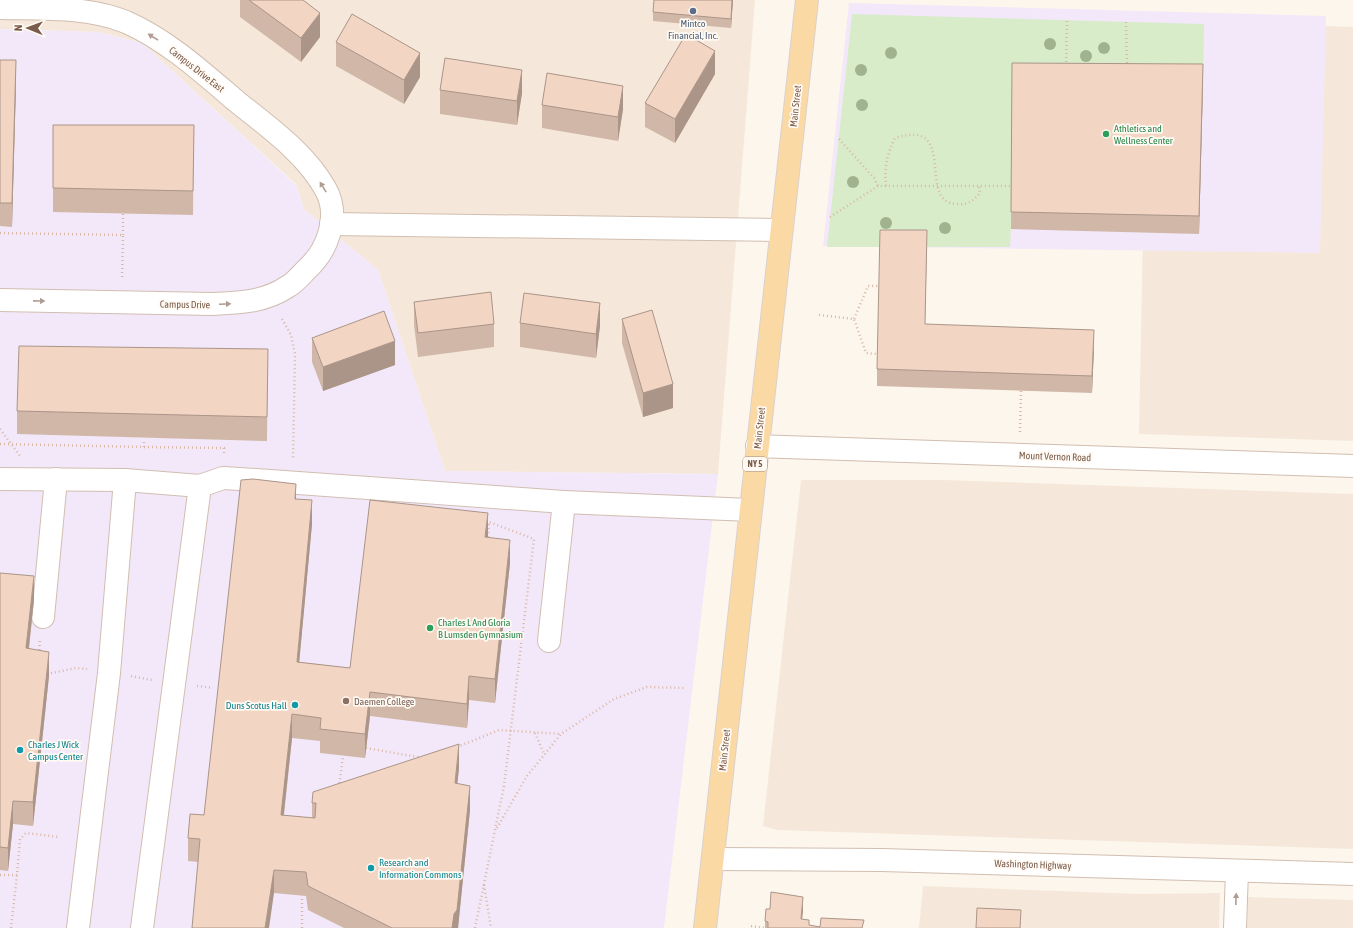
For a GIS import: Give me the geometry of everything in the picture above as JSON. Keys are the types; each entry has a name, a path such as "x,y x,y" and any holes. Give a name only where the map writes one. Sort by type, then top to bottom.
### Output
{"main road":[{"name":"Main Street","path":"705,928 807,0"}],"street":[{"name":"Campus Drive East","path":"0,8 64,9 102,7 125,22 152,35 185,59 276,134 309,165 326,190 331,206 331,224"},
{"path":"331,224 781,230"},
{"name":"Campus Drive","path":"0,300 212,304 239,303 269,297 288,287 314,263 325,247 331,224"},
{"name":"Mount Vernon Road","path":"757,446 1353,466"},
{"path":"0,479 125,480 200,486 223,478 564,502 750,510"},
{"path":"43,617 56,479"},
{"path":"78,928 109,673 125,480"},
{"path":"142,928 176,683 200,486"},
{"path":"549,641 564,502"},
{"name":"Washington Highway","path":"712,859 882,860 1353,874"},
{"path":"1235,928 1237,871"}],"path":[{"path":"1066,73 1067,20"},
{"path":"1126,22 1126,73"},
{"path":"886,186 884,167 890,147 895,138 909,133 924,137 932,146 937,186 942,196 952,204 963,205 973,201 980,193 979,186"},
{"path":"839,139 874,178 878,186"},
{"path":"830,217 878,186 1011,186"},
{"path":"122,279 123,213"},
{"path":"0,233 123,235"},
{"path":"877,354 866,353 854,319 868,286 878,286"},
{"path":"820,315 854,319"},
{"path":"282,319 291,335 296,354 292,482"},
{"path":"1020,455 1021,391"},
{"path":"0,428 22,458 27,479"},
{"path":"144,439 144,447"},
{"path":"0,444 224,448 223,478"},
{"path":"474,928 504,786 534,539 489,522 488,537"},
{"path":"39,655 43,617"},
{"path":"42,672 47,674"},
{"path":"495,831 527,776 561,734 614,699 627,694 647,687 686,688"},
{"path":"450,750 499,730 561,734"},
{"path":"536,733 544,754"},
{"path":"366,748 429,758"},
{"path":"338,791 343,756"},
{"path":"11,928 20,839 26,833 59,837"},
{"path":"0,875 16,875"},
{"path":"484,884 491,928"},
{"path":"302,896 302,928"},
{"path":"752,926 764,928"}],"shaded area":[{"path":"0,0 755,0 718,474 445,471 378,270 304,209 296,184 142,43 98,32 0,29"},
{"path":"849,3 1326,16 1320,253 823,246"},
{"path":"1325,26 1353,27 1353,441 1139,434 1143,232"},
{"name":"Daemen College","path":"0,29 98,32 142,43 296,185 304,209 378,270 445,471 718,474 664,928 0,928"},
{"path":"801,480 943,480 1353,494 1353,849 777,830 763,826"},
{"path":"923,886 1139,894 1220,893 1219,928 919,928"},
{"path":"1248,897 1353,900 1353,928 1247,928"}],"green space":[{"path":"852,14 1204,24 1203,82 1011,229 1010,247 827,247"}],"building":[{"path":"249,0 303,0 320,13 301,38"},
{"name":"Mintco Financial, Inc.","path":"654,0 732,0 731,19 653,12"},
{"path":"352,14 420,53 404,80 336,42"},
{"path":"686,34 715,51 675,119 645,103"},
{"path":"445,58 522,70 517,101 440,90"},
{"path":"0,60 16,60 12,203 0,203"},
{"name":"Athletics and Wellness Center","path":"1012,63 1203,64 1199,216 1011,212"},
{"path":"547,73 623,86 618,117 542,105"},
{"path":"53,125 194,125 193,191 53,188"},
{"path":"880,230 927,230 925,324 1094,330 1092,376 877,369"},
{"path":"491,292 494,324 418,333 414,302"},
{"path":"524,293 600,303 596,334 520,323"},
{"path":"652,310 673,384 643,393 622,319"},
{"path":"384,311 395,341 323,367 312,338"},
{"path":"19,346 268,349 267,417 17,411"},
{"path":"253,479 296,484 295,499 312,500 297,662 350,668 370,500 488,513 485,537 510,540 495,679 469,676 467,704 370,692 365,734 320,729 321,718 292,714 281,815 315,818 316,803 312,803 313,792 459,744 455,783 470,786 457,910 454,914 452,928 392,928 308,886 306,872 274,870 265,928 192,928 200,839 188,838 190,814 204,815 241,480"},
{"name":"Charles J Wick Campus Center","path":"0,573 34,576 26,648 49,652 33,802 13,801 8,848 0,847"},
{"path":"771,892 803,897 801,919 809,920 809,925 820,927 821,918 864,920 862,928 768,928 768,922 765,921 766,909 770,909"},
{"path":"977,908 1021,910 1020,928 976,928"}],"place":[{"name":"Mintco Financial, Inc.","path":"693,11"},
{"name":"Athletics and Wellness Center","path":"1106,134"},
{"name":"Charles L And Gloria B Lumsden Gymnasium","path":"430,628"},
{"name":"Daemen College","path":"346,701"},
{"name":"Duns Scotus Hall","path":"295,705"},
{"name":"Charles J Wick Campus Center","path":"20,750"},
{"name":"Research and Information Commons","path":"371,868"}]}
